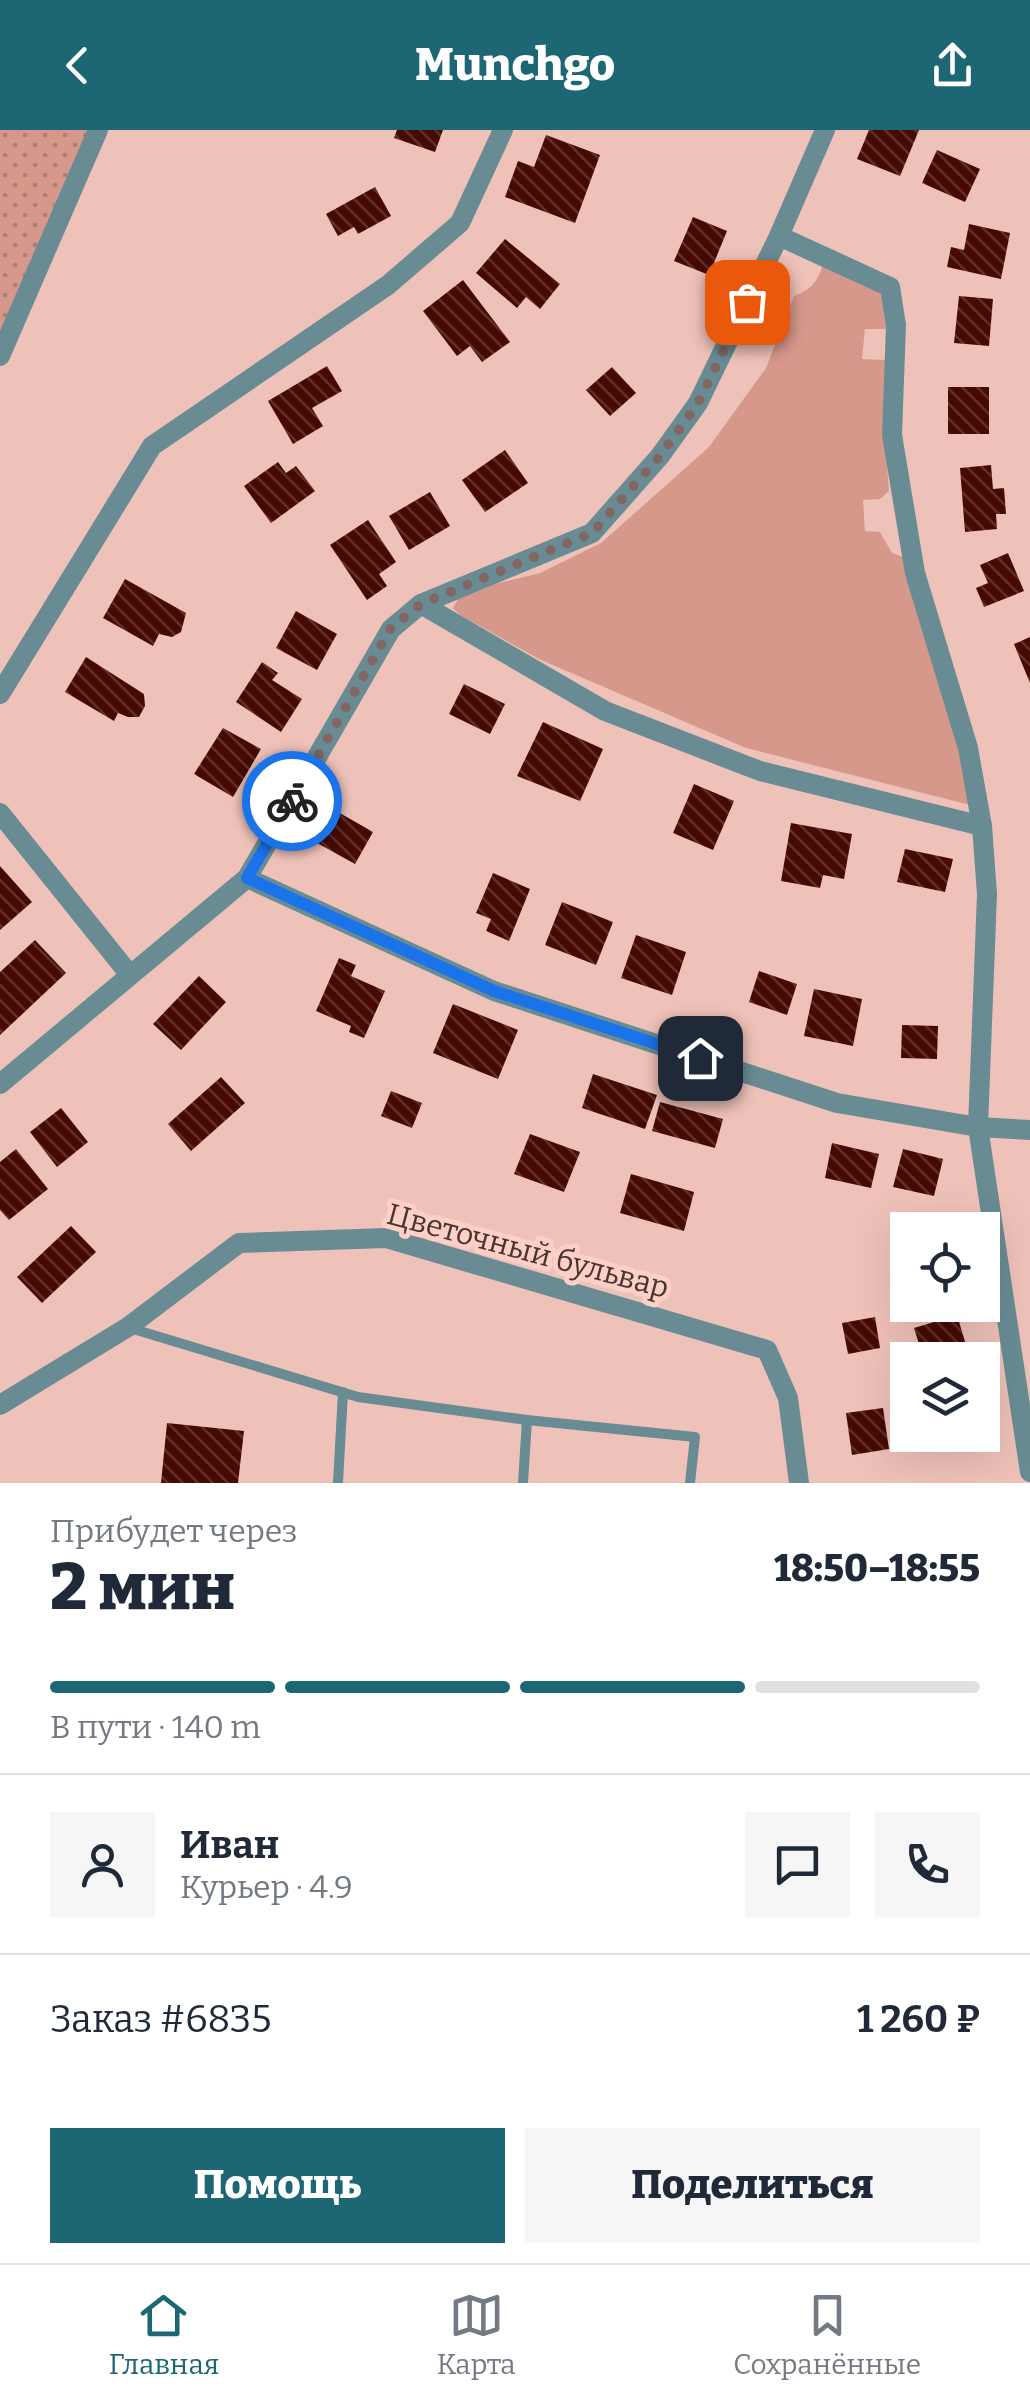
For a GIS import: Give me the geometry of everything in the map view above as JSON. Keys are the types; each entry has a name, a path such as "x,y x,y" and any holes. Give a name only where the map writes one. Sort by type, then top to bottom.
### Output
{"street":[{"path":"0,356 98,130"},
{"path":"0,694 152,446 388,285 460,222 503,130"},
{"path":"0,1084 247,878 391,628 421,604 592,533 660,456 698,403 780,236 825,130"},
{"path":"780,236 890,287 896,325 892,435 912,556 968,748 982,826 988,894 978,1126 1030,1472"},
{"path":"421,604 622,718 760,771 982,826"},
{"path":"0,813 130,975"},
{"path":"247,878 494,991 837,1103 978,1126 1030,1130"},
{"name":"Цветочный бульвар","path":"0,1404 128,1328 239,1244 386,1238 767,1350 788,1398 799,1483"}],"lane":[{"path":"128,1328 344,1392 528,1420 695,1437 690,1483"},
{"path":"338,1483 344,1392"},
{"path":"524,1483 528,1420"}],"shaded area":[{"path":"0,130 88,130 0,334"},
{"path":"823,265 876,287 888,304 890,329 865,329 862,359 888,360 884,427 889,491 880,499 863,500 865,531 880,532 892,553 908,559 966,765 970,805 746,748 541,660 453,608 458,599 482,587 540,573 601,543 709,447 766,368 794,296 813,285"}],"building":[{"path":"397,130 443,130 435,152 394,138"},
{"path":"869,130 919,130 900,176 857,159"},
{"path":"546,135 600,155 575,223 505,197 518,161 534,167"},
{"path":"937,150 980,169 965,202 922,183"},
{"path":"375,187 391,216 358,234 354,227 338,236 326,214"},
{"path":"693,217 727,231 709,275 674,261"},
{"path":"969,224 1010,233 1001,279 947,267 951,247 964,250"},
{"path":"505,239 560,284 540,309 526,297 517,308 476,273"},
{"path":"463,280 510,342 482,362 470,346 457,356 423,311"},
{"path":"959,296 993,299 989,346 954,343"},
{"path":"327,366 342,391 312,408 323,426 293,444 268,401"},
{"path":"612,367 636,393 610,416 586,390"},
{"path":"948,387 989,387 989,434 948,434"},
{"path":"505,450 528,483 485,512 462,480"},
{"path":"278,462 286,473 296,466 315,491 271,523 244,486"},
{"path":"991,465 993,489 1004,488 1006,514 996,514 997,529 965,532 960,468"},
{"path":"430,492 450,526 409,550 389,516"},
{"path":"368,520 396,562 379,574 387,586 367,600 330,545"},
{"path":"1008,553 1024,591 984,607 976,588 988,583 980,565"},
{"path":"125,579 186,613 181,632 172,637 159,634 153,646 103,618"},
{"path":"296,611 337,634 317,670 276,648"},
{"path":"1030,637 1030,683 1014,644"},
{"path":"86,657 144,694 145,706 139,717 118,713 114,721 65,692"},
{"path":"262,662 278,673 272,680 302,699 281,732 236,702"},
{"path":"464,684 505,704 490,734 449,714"},
{"path":"543,722 603,749 580,801 517,776"},
{"path":"223,728 261,749 233,797 194,774"},
{"path":"694,784 734,801 713,850 673,833"},
{"path":"317,800 373,832 355,864 299,833"},
{"path":"791,823 852,834 844,879 823,875 820,888 781,881"},
{"path":"905,849 953,859 945,892 897,882"},
{"path":"0,866 32,902 0,930"},
{"path":"493,873 530,889 509,941 486,931 491,919 476,913"},
{"path":"562,902 613,922 596,965 545,945"},
{"path":"636,935 686,952 672,995 621,978"},
{"path":"35,940 66,973 0,1035 0,972"},
{"path":"339,958 356,965 351,976 385,991 364,1038 349,1032 351,1026 316,1011"},
{"path":"759,971 797,984 787,1015 749,1002"},
{"path":"199,976 226,1002 181,1050 153,1024"},
{"path":"814,989 862,999 853,1046 804,1036"},
{"path":"453,1004 518,1030 498,1079 433,1053"},
{"path":"902,1025 938,1026 937,1059 901,1058"},
{"path":"593,1074 657,1095 645,1129 582,1108"},
{"path":"221,1077 245,1103 191,1151 168,1124"},
{"path":"391,1091 422,1103 412,1128 381,1116"},
{"path":"660,1102 723,1119 715,1148 652,1131"},
{"path":"61,1108 88,1142 57,1167 30,1132"},
{"path":"530,1134 580,1152 564,1192 514,1174"},
{"path":"832,1143 879,1154 871,1188 825,1178"},
{"path":"16,1149 48,1189 9,1220 0,1210 0,1162"},
{"path":"903,1149 943,1159 934,1196 893,1187"},
{"path":"631,1174 694,1192 684,1231 620,1213"},
{"path":"71,1226 96,1252 42,1303 17,1277"},
{"path":"875,1317 880,1348 848,1354 842,1323"},
{"path":"934,1322 959,1322 965,1342 918,1342 914,1328"},
{"path":"883,1408 889,1449 852,1455 846,1413"},
{"path":"167,1423 244,1431 238,1483 161,1483"}],"way so far":[{"path":"292,801 391,628 421,604 592,533 660,456 698,403 747,302"}],"route":[{"path":"292,801 247,878 494,991 700,1058"}]}
